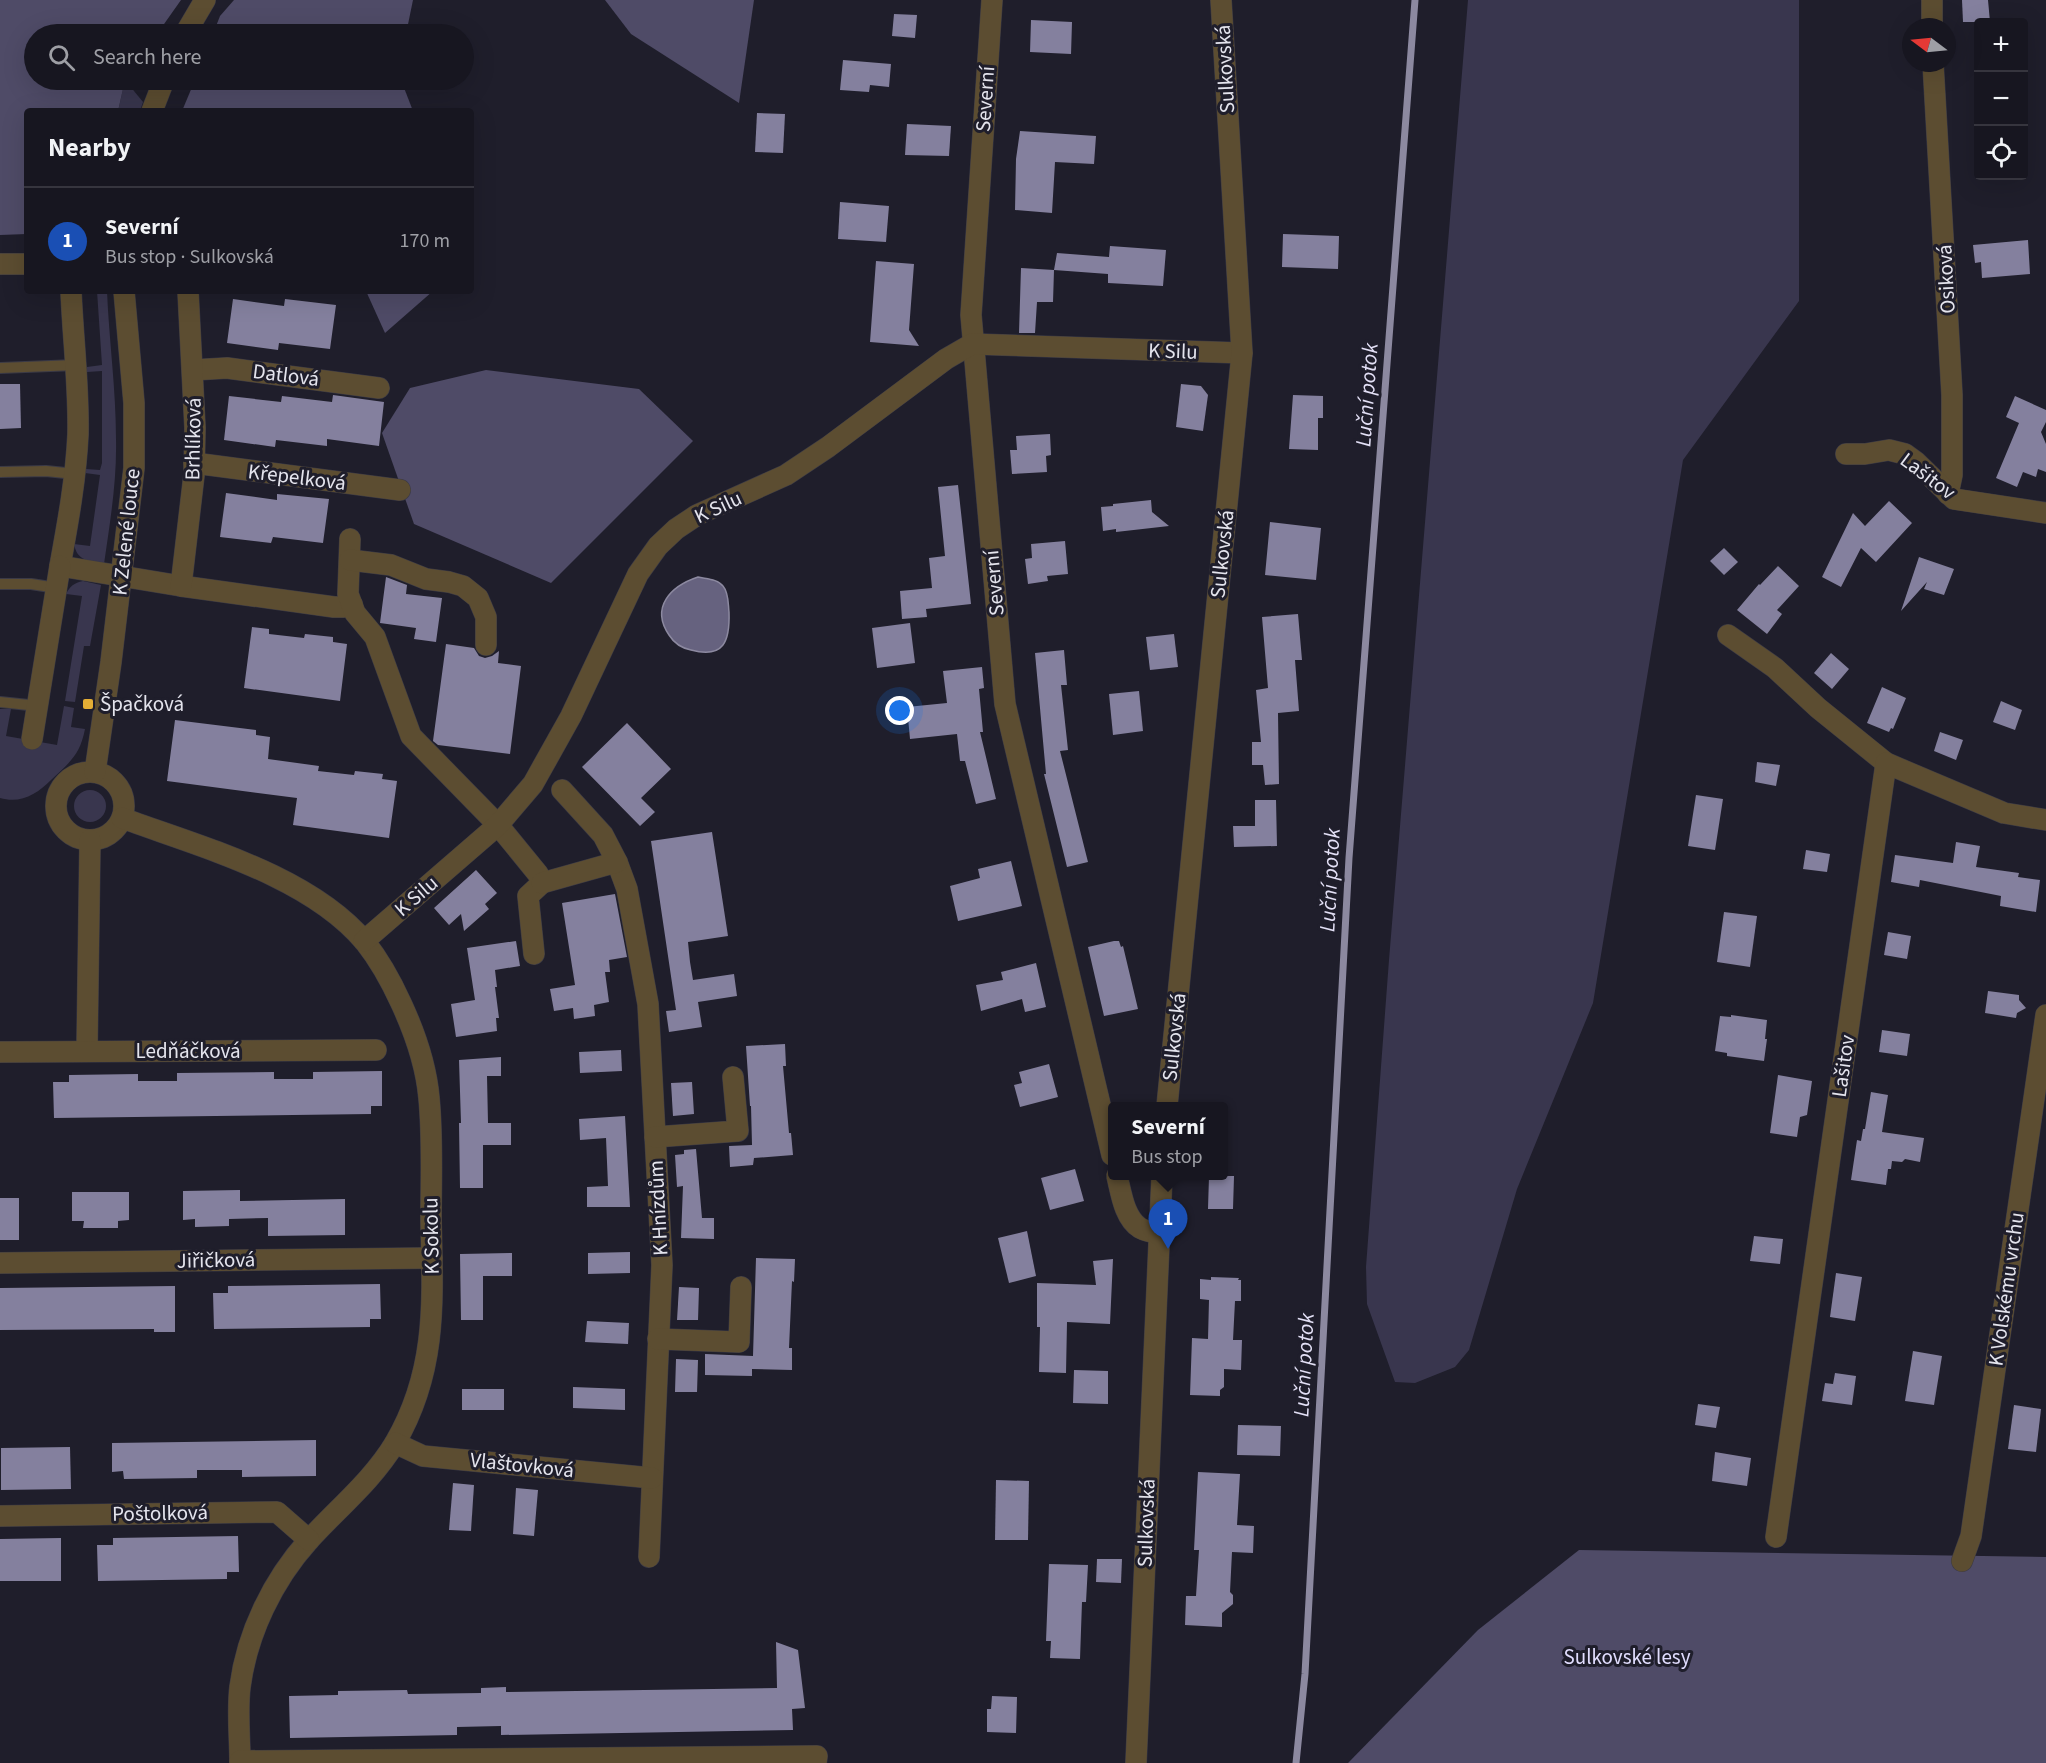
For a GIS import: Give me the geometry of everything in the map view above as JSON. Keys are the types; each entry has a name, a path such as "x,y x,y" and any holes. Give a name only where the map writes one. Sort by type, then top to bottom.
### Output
{"street":[{"path":"191,24 205,0"},
{"name":"Severní","path":"992,0 970,315 1005,704 1108,1134"},
{"name":"Sulkovská","path":"1167,1102 1242,353 1221,0"},
{"path":"1932,0 1932,18"},
{"name":"Osiková","path":"1934,72 1952,395 1952,474 1948,494"},
{"path":"153,108 160,90"},
{"path":"0,264 24,264"},
{"path":"32,739 75,474 78,433 71,294"},
{"name":"K Zelené louce","path":"95,772 132,497 135,438 124,294"},
{"name":"Brhlíková","path":"181,586 194,463 195,417 188,294"},
{"name":"K Silu","path":"364,941 498,825 533,784 566,726 638,574 658,546 676,529 697,515 786,475 828,447 946,359 972,344 1242,353"},
{"name":"Datlová","path":"192,370 227,368 379,388"},
{"name":"Lašitov","path":"1846,454 1889,450 1905,454 1954,499 2046,513"},
{"name":"Křepelková","path":"194,463 400,490"},
{"path":"486,645 486,617 478,598 463,586 426,579 350,549 348,594 355,613 375,637 411,736 498,825 542,883"},
{"path":"60,566 181,586 334,607 352,604"},
{"path":"1728,635 1775,668 1818,708 1886,763 2004,813 2046,820"},
{"name":"Lašitov","path":"1776,1537 1886,763"},
{"path":"95,772 104,774 117,785 124,801 122,818 113,831 106,836 90,840 74,837 62,826 56,812 56,803 62,786 77,774 95,772"},
{"name":"K Hnízdům","path":"562,789 603,835 617,862 627,889 648,1004 662,1265 649,1557"},
{"name":"K Sokolu","path":"122,818 218,854 294,886 321,902 347,924 364,941 381,964 398,996 413,1028 423,1061 429,1098 431,1332 425,1370 413,1407 395,1443 376,1470 309,1540 269,1598 245,1660 240,1689 240,1762"},
{"path":"87,1051 90,840"},
{"path":"534,954 528,897 542,883 617,862"},
{"name":"K Volskému vrchu","path":"1962,1561 1971,1536 2046,1015"},
{"name":"Ledňáčková","path":"0,1052 376,1050"},
{"path":"655,1137 738,1131 734,1077"},
{"path":"1119,1180 1124,1202 1131,1218 1139,1228 1158,1234"},
{"name":"Sulkovská","path":"1136,1763 1162,1180"},
{"name":"Jiřičková","path":"0,1263 432,1258"},
{"path":"658,1339 739,1342 741,1287"},
{"name":"Vlaštovková","path":"395,1443 423,1456 652,1478"},
{"name":"Poštolková","path":"0,1516 277,1512 309,1540"},
{"path":"240,1762 816,1759"}],"lane":[{"path":"0,368 76,365"},
{"path":"0,472 46,471 75,474"},
{"path":"0,584 31,584 57,588"},
{"path":"0,702 38,706"}],"shaded area":[{"path":"1468,0 1799,0 1799,301 1683,460 1593,1003 1517,1189 1469,1350 1455,1367 1415,1383 1395,1382 1367,1304 1366,1267"},
{"path":"123,90 133,90 143,102 141,108 119,108"},
{"path":"97,294 107,294 114,383 116,455 111,517 104,564 81,557 74,544 90,546 100,475 85,473 86,469 100,470 102,463 102,371 87,372 87,367 102,365"},
{"path":"698,577 721,584 728,599 729,622 726,639 718,650 711,652 691,650 678,645 669,635 662,615 666,599 672,592"},
{"path":"83,581 101,585 90,646 84,646 75,702 65,701 82,596 66,594 73,585"},
{"path":"64,706 74,708 71,727 85,729 73,758 46,785 34,793 22,799 0,798 0,709 11,709 6,736 57,745"},
{"path":"90,790 101,795 106,806 101,817 90,822 79,817 74,806 79,795"}],"green space":[{"path":"0,0 181,0 164,24 24,24 24,90 123,90 119,108 24,108 24,234 0,235"},
{"path":"234,0 413,0 408,24 217,24 220,16"},
{"path":"605,0 754,0 739,103 631,34"},
{"path":"191,90 405,90 412,108 183,108"},
{"path":"367,294 430,294 385,333"},
{"path":"486,370 639,389 693,441 551,583 414,524 382,433 410,388"},
{"name":"Sulkovské lesy","path":"1579,1550 2046,1557 2046,1763 1348,1763 1478,1630"}],"building":[{"path":"1962,0 1988,0 1990,18 1974,18 1974,22 1963,22"},
{"path":"894,14 917,15 915,38 892,36"},
{"path":"1031,20 1072,22 1071,54 1030,52"},
{"path":"843,60 891,64 889,87 870,85 869,92 840,90"},
{"path":"757,113 785,114 783,153 755,152"},
{"path":"907,124 951,126 949,156 905,155"},
{"path":"1020,131 1096,136 1094,164 1055,162 1052,213 1015,210 1016,159"},
{"path":"840,202 889,206 886,242 838,239"},
{"path":"1283,234 1339,236 1338,269 1282,267"},
{"path":"2028,240 2030,274 1982,278 1981,262 1975,263 1973,245"},
{"path":"1110,246 1166,250 1163,286 1108,283 1108,274 1054,270 1057,253 1109,257"},
{"path":"876,261 914,264 909,330 919,346 870,342"},
{"path":"1021,268 1054,270 1053,302 1037,302 1035,333 1019,333"},
{"path":"233,299 284,306 285,299 336,305 330,349 279,343 278,350 227,343"},
{"path":"0,384 20,384 21,428 0,429"},
{"path":"1181,384 1201,386 1208,395 1203,431 1176,427"},
{"path":"333,395 384,402 379,446 327,439 327,446 276,440 275,447 224,440 229,396 281,402 282,396 332,402"},
{"path":"1293,395 1323,396 1323,418 1318,418 1318,450 1289,449"},
{"path":"2015,396 2046,410 2046,422 2041,432 2046,444 2046,472 2038,469 2036,477 2023,472 2017,487 1996,478 2019,423 2006,417"},
{"path":"1050,434 1051,455 1046,456 1047,472 1012,474 1010,450 1017,450 1016,436"},
{"path":"958,485 971,604 926,609 927,617 902,619 900,591 932,588 929,558 945,556 938,487"},
{"path":"226,493 277,500 277,494 329,499 323,543 273,537 271,543 220,537"},
{"path":"1151,500 1152,512 1169,526 1116,532 1116,529 1103,531 1101,507"},
{"path":"1889,501 1912,523 1876,562 1861,548 1841,587 1822,577 1853,513 1865,526"},
{"path":"1270,522 1321,528 1316,580 1265,575"},
{"path":"1065,541 1068,574 1047,576 1048,581 1028,584 1025,559 1032,558 1031,544"},
{"path":"1724,548 1738,562 1724,575 1710,561"},
{"path":"1919,557 1954,569 1944,595 1924,589 1927,582 1901,611"},
{"path":"1778,566 1799,586 1777,610 1782,614 1767,634 1737,610"},
{"path":"386,577 407,585 406,594 442,598 436,642 414,639 416,628 380,623"},
{"path":"1298,614 1302,660 1295,660 1299,711 1278,713 1279,784 1265,785 1263,765 1252,765 1252,742 1261,742 1256,690 1268,688 1262,617"},
{"path":"910,623 915,663 877,668 872,628"},
{"path":"252,627 269,629 269,634 304,638 305,634 333,637 333,642 347,644 340,701 244,688"},
{"path":"1174,634 1178,667 1150,670 1146,637"},
{"path":"446,644 474,648 479,656 485,658 499,651 498,663 521,666 510,754 438,745 433,741"},
{"path":"1064,650 1067,685 1061,685 1068,750 1060,751 1088,862 1067,867 1044,774 1046,774 1035,653"},
{"path":"1831,653 1849,669 1832,689 1814,673"},
{"path":"982,667 984,688 979,689 983,732 980,732 996,799 976,804 965,761 960,761 957,734 910,739 907,707 947,703 943,671"},
{"path":"1882,687 1906,698 1893,729 1891,728 1889,732 1867,723"},
{"path":"1139,691 1143,731 1113,735 1109,694"},
{"path":"2001,701 2022,710 2015,730 1993,722"},
{"path":"175,720 256,730 256,735 270,737 268,759 319,766 318,771 354,775 355,771 383,774 382,779 397,781 389,838 293,825 297,798 167,781"},
{"path":"627,723 671,769 641,798 655,812 640,826 582,767"},
{"path":"1940,732 1963,740 1956,760 1934,751"},
{"path":"1757,762 1780,765 1776,786 1755,782"},
{"path":"1696,795 1723,799 1715,850 1688,846"},
{"path":"1255,800 1276,800 1277,846 1234,847 1233,826 1255,826"},
{"path":"712,832 728,936 688,942 690,962 693,980 734,974 737,996 698,1002 702,1027 669,1032 666,1011 676,1010 651,841"},
{"path":"1956,842 1980,846 1976,867 2019,873 2018,877 2040,880 2036,912 2000,906 2001,896 1920,880 1919,887 1891,882 1895,855 1953,863"},
{"path":"1806,850 1830,854 1827,872 1803,869"},
{"path":"1011,861 1022,906 958,921 950,886 980,878 978,869"},
{"path":"476,870 497,893 485,904 489,909 464,931 461,914 449,925 434,908"},
{"path":"615,894 627,957 609,960 610,972 605,972 609,1002 594,1005 595,1016 574,1019 573,1008 554,1011 550,989 575,985 562,903"},
{"path":"1724,912 1757,916 1750,967 1717,962"},
{"path":"1888,932 1911,936 1907,959 1884,955"},
{"path":"516,941 520,966 495,970 499,1018 496,1018 497,1031 456,1037 451,1004 475,1000 467,948"},
{"path":"1119,941 1121,947 1123,946 1138,1009 1104,1016 1088,947"},
{"path":"1036,963 1046,1007 1025,1012 1022,999 981,1011 976,985 1003,980 1001,972"},
{"path":"1988,991 2019,995 2019,1000 2026,1008 2017,1013 2016,1018 1985,1013"},
{"path":"1731,1015 1767,1020 1764,1061 1727,1056 1727,1053 1715,1051 1720,1016 1731,1017"},
{"path":"1882,1030 1910,1034 1907,1056 1879,1052"},
{"path":"785,1044 786,1066 783,1066 793,1155 754,1158 753,1165 730,1167 729,1146 752,1145 746,1046"},
{"path":"621,1050 622,1071 580,1073 579,1052"},
{"path":"501,1057 501,1076 487,1076 488,1123 511,1123 511,1145 483,1145 483,1188 460,1188 459,1060"},
{"path":"1049,1064 1058,1097 1020,1107 1014,1085 1022,1083 1019,1072"},
{"path":"382,1071 382,1106 371,1106 371,1114 54,1118 53,1082 69,1082 69,1075 138,1074 138,1081 177,1081 177,1073 274,1072 274,1079 313,1079 313,1072"},
{"path":"1778,1075 1812,1081 1807,1115 1800,1117 1797,1137 1770,1133"},
{"path":"692,1082 694,1114 673,1116 671,1083"},
{"path":"1871,1092 1888,1095 1882,1132 1924,1138 1920,1162 1905,1159 1902,1162 1892,1161 1891,1169 1888,1169 1886,1185 1851,1180 1857,1140 1861,1141 1863,1129 1865,1129"},
{"path":"625,1116 630,1207 587,1207 587,1187 608,1186 606,1138 580,1140 579,1119"},
{"path":"696,1149 702,1218 714,1218 714,1239 681,1238 683,1186 677,1187 675,1155 684,1154 684,1150"},
{"path":"1075,1169 1084,1201 1050,1210 1041,1178"},
{"path":"1228,1176 1234,1176 1233,1209 1208,1209 1209,1180 1228,1180"},
{"path":"240,1190 240,1201 345,1199 345,1235 268,1236 268,1218 229,1219 229,1226 195,1227 195,1219 183,1220 183,1191"},
{"path":"72,1192 129,1192 129,1220 118,1221 118,1228 83,1228 84,1221 72,1221"},
{"path":"0,1198 19,1198 19,1240 0,1240"},
{"path":"1027,1231 1036,1276 1009,1283 998,1238"},
{"path":"1754,1236 1783,1239 1780,1264 1750,1261"},
{"path":"630,1252 630,1273 588,1274 588,1253"},
{"path":"512,1253 512,1276 483,1276 483,1320 461,1320 460,1254"},
{"path":"756,1258 795,1259 789,1348 792,1348 792,1370 752,1369 752,1376 705,1375 705,1354 753,1356"},
{"path":"1113,1259 1110,1324 1067,1322 1066,1373 1039,1372 1040,1327 1037,1327 1037,1283 1096,1285 1093,1261"},
{"path":"1836,1273 1862,1277 1855,1321 1830,1317"},
{"path":"1211,1277 1241,1280 1241,1301 1235,1301 1233,1340 1242,1340 1241,1370 1224,1369 1224,1387 1220,1390 1220,1396 1190,1395 1192,1338 1208,1339 1209,1300 1200,1299 1200,1279 1211,1280"},
{"path":"380,1284 381,1319 370,1319 370,1327 214,1329 213,1293 228,1293 228,1286"},
{"path":"175,1286 175,1332 154,1332 154,1329 0,1330 0,1288"},
{"path":"679,1287 699,1288 698,1320 677,1320"},
{"path":"587,1321 629,1323 628,1344 585,1342"},
{"path":"1913,1351 1942,1356 1934,1405 1905,1401"},
{"path":"676,1359 698,1360 697,1392 675,1392"},
{"path":"1074,1370 1108,1371 1108,1404 1073,1403"},
{"path":"1835,1373 1856,1376 1852,1405 1822,1401 1825,1383 1833,1384"},
{"path":"573,1387 625,1389 625,1410 573,1408"},
{"path":"462,1389 504,1389 504,1410 462,1410"},
{"path":"1698,1404 1720,1407 1716,1428 1695,1425"},
{"path":"2014,1405 2041,1409 2036,1452 2008,1449"},
{"path":"1238,1425 1281,1426 1280,1456 1237,1455"},
{"path":"316,1440 316,1476 242,1477 242,1470 197,1470 197,1478 124,1479 123,1471 112,1472 112,1443"},
{"path":"70,1447 71,1489 1,1490 1,1448"},
{"path":"1715,1452 1751,1458 1747,1486 1712,1481"},
{"path":"1198,1472 1240,1474 1237,1525 1254,1526 1253,1553 1232,1552 1230,1592 1233,1595 1233,1604 1222,1613 1222,1627 1185,1625 1186,1596 1196,1596 1199,1550 1194,1550"},
{"path":"996,1480 1029,1481 1028,1540 995,1540"},
{"path":"453,1483 474,1485 471,1531 449,1530"},
{"path":"516,1488 538,1490 534,1536 513,1534"},
{"path":"238,1536 239,1572 227,1572 227,1579 98,1581 97,1545 113,1545 113,1538"},
{"path":"61,1538 61,1581 0,1581 0,1539"},
{"path":"1097,1559 1122,1559 1121,1583 1096,1582"},
{"path":"1049,1564 1088,1565 1086,1602 1082,1602 1080,1659 1050,1658 1051,1641 1046,1641"},
{"path":"776,1642 798,1650 805,1708 792,1709 793,1730 501,1735 501,1726 457,1727 457,1735 290,1738 289,1696 338,1695 338,1691 407,1690 408,1694 481,1693 481,1688 506,1687 506,1692 777,1688"},
{"path":"992,1696 1017,1697 1016,1733 987,1732 987,1709 991,1709"}],"waterway":[{"name":"Luční potok","path":"1296,1763 1305,1674 1349,858 1415,0"}],"place":[{"name":"Špačková","path":"88,704"},
{"name":"Severní","path":"1168,1249"}]}
